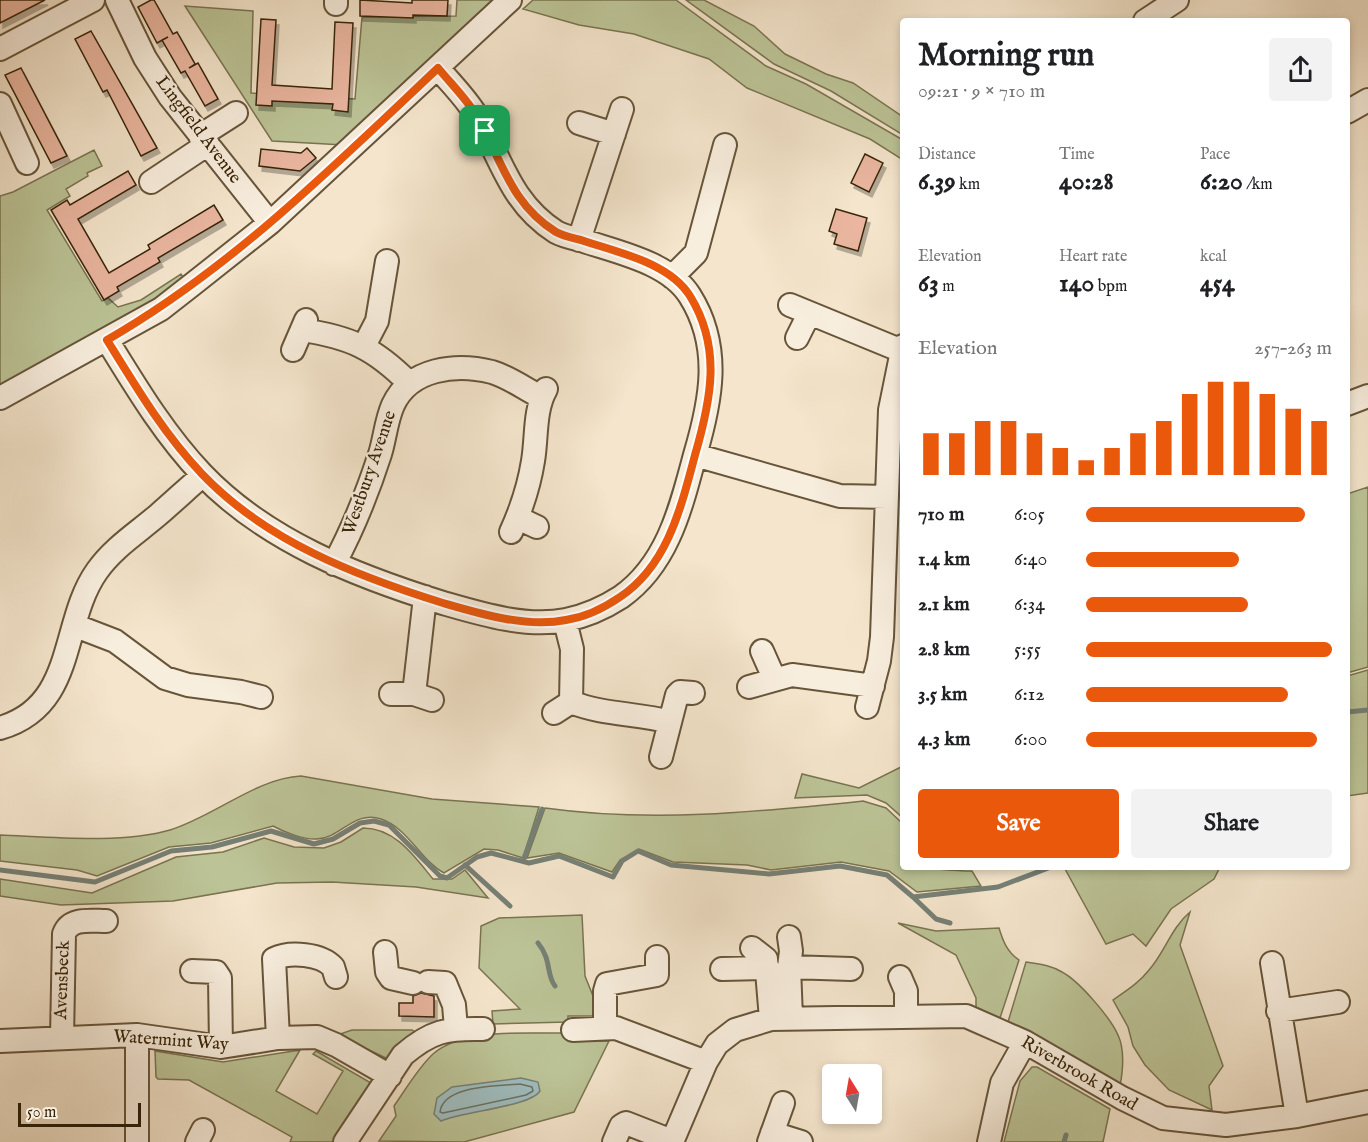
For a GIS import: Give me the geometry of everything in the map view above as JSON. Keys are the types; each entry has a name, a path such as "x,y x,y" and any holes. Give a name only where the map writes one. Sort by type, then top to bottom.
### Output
{"street":[{"path":"0,49 93,0"},
{"name":"Lingfield Avenue","path":"117,0 145,58 170,97 270,223"},
{"path":"0,398 161,309 270,223 510,0"},
{"path":"1150,18 1177,0"},
{"path":"107,340 157,420 203,475 265,526 334,564 477,613 513,619 565,621 605,607 623,596 640,581 658,559 674,526 708,407 712,357 708,336 689,294 672,277 639,261 558,233 521,201 505,176 477,116 438,68"},
{"path":"1350,110 1368,100"},
{"path":"0,104 27,163"},
{"path":"579,240 622,109"},
{"path":"152,182 237,113"},
{"path":"579,123 614,134"},
{"path":"672,277 696,253 725,146"},
{"path":"364,346 377,321 387,261"},
{"path":"797,338 799,310 900,347"},
{"path":"300,333 335,336 364,346 408,383 425,374 446,369 472,368 495,373 543,393 522,526"},
{"path":"749,687 774,678 792,675 819,677 870,696 879,661 884,616 891,410 900,359"},
{"name":"Westbury Avenue","path":"334,564 347,541 381,452 392,407 408,383"},
{"path":"1350,403 1368,396"},
{"path":"695,455 840,496 887,497"},
{"path":"0,728 25,718 45,700 76,626 86,591 105,560 203,475"},
{"path":"413,696 425,597"},
{"path":"565,621 572,649 563,708 651,717 670,722"},
{"path":"76,626 116,641 165,678 188,685 241,692 264,698"},
{"path":"762,651 774,678"},
{"path":"658,760 677,695 680,692 693,693"},
{"name":"Avensbeck","path":"62,1038 64,934 66,929 78,921 106,921"},
{"path":"781,1018 779,968 791,951 789,937"},
{"path":"752,948 779,968"},
{"path":"384,952 387,972 391,978 420,983 445,983 449,988 456,1028"},
{"path":"274,1039 274,959 282,956 319,957 333,967 336,977"},
{"path":"605,1027 605,991 608,984 657,975 657,957"},
{"path":"1272,963 1278,1011 1298,1116"},
{"path":"722,969 851,969"},
{"path":"192,971 216,972 220,978 221,1047"},
{"path":"900,977 906,991 906,1016"},
{"path":"1278,1011 1338,1002"},
{"name":"Riverbrook Road","path":"672,1141 706,1062 724,1036 747,1025 781,1018 966,1016 1025,1042 1122,1098 1163,1118 1227,1125 1298,1116 1368,1102"},
{"path":"573,1030 605,1027 632,1033 706,1062"},
{"path":"345,1142 403,1055 440,1032 456,1028 483,1029"},
{"path":"137,1142 138,1035"},
{"name":"Watermint Way","path":"0,1041 138,1035 221,1047 274,1039 320,1038 390,1076"},
{"path":"989,1142 1002,1083 1025,1042"},
{"path":"783,1103 770,1137 801,1142"},
{"path":"614,1142 621,1126 626,1123 672,1141"}],"green space":[{"path":"457,0 501,0 344,145 272,141 185,6 253,11 251,93 355,99 362,17 456,16"},
{"path":"533,0 676,0 766,66 806,84 900,138 900,158 870,139 747,88 709,59 634,34 579,25 523,9"},
{"path":"686,0 704,0 754,26 785,54 826,74 853,83 900,115 900,133 831,91 774,64"},
{"path":"94,150 102,166 87,173 88,176 66,189 70,196 47,210 102,301 108,298 118,307 141,300 181,274 186,282 0,388 0,196 13,192"},
{"path":"1368,487 1368,667 1350,672 1350,493"},
{"path":"1368,670 1368,793 1350,796 1350,675"},
{"path":"900,768 900,815 886,803 867,795 795,798 802,774 859,788"},
{"path":"301,776 432,799 539,807 523,858 498,850 484,849 444,873 428,860 399,829 381,819 371,817 355,821 333,834 317,839 300,837 273,826 211,843 169,847 97,876 77,870 0,861 0,835 108,838 151,834 186,824 268,783"},
{"path":"863,801 886,808 900,821 900,870 972,871 981,886 917,892 889,871 841,862 771,870 747,865 673,862 639,849 620,860 612,872 559,853 527,858 545,808 625,815 704,814"},
{"path":"363,828 374,829 394,838 411,853 433,879 452,879 465,870 488,898 416,887 332,882 277,883 173,901 61,905 0,896 0,879 92,893 176,857 223,852 264,838 294,847 324,848 341,842"},
{"path":"1066,870 1218,870 1214,879 1171,909 1146,946 1133,934 1106,944"},
{"path":"1190,912 1180,945 1223,1066 1209,1086 1212,1110 1169,1090 1145,1065 1133,1046 1128,1027 1113,1000 1145,975 1183,918"},
{"path":"582,915 585,976 595,1001 596,1013 593,1016 568,1016 568,1022 493,1024 492,1011 520,1009 479,968 481,926 499,918"},
{"path":"898,923 936,931 999,928 1006,946 1019,960 1000,1018 976,1008 976,998 956,955"},
{"path":"1026,962 1049,966 1069,977 1085,991 1114,1027 1122,1047 1120,1086 1008,1022"},
{"path":"352,1030 412,1030 417,1033 388,1059 337,1035"},
{"path":"568,1033 568,1041 609,1041 574,1112 464,1142 379,1141 396,1116 394,1106 412,1079 433,1054 446,1045 462,1039 498,1034"},
{"path":"300,1050 276,1091 317,1114 343,1071 313,1054 316,1051 371,1083 337,1142 290,1142 292,1137 189,1080 158,1079 156,1077 155,1051 223,1062"},
{"path":"1032,1067 1037,1067 1110,1109 1103,1142 1004,1142 1020,1081"}],"water":[{"path":"521,1078 538,1082 540,1091 534,1096 510,1105 441,1121 434,1114 437,1098 452,1087"}],"building":[{"path":"0,0 45,0 0,23"},
{"path":"154,0 173,34 177,32 195,64 189,68 198,63 218,99 205,106 185,71 181,73 162,40 157,43 138,7"},
{"path":"360,0 412,3 412,0 448,0 447,16 413,15 413,18 360,16"},
{"path":"261,19 276,20 272,85 332,89 335,22 353,23 348,112 332,110 333,104 272,101 272,106 256,105"},
{"path":"91,31 157,148 141,156 107,90 103,92 75,39"},
{"path":"21,68 67,156 51,163 5,75"},
{"path":"307,148 316,158 300,171 259,166 261,149 301,153"},
{"path":"865,154 883,163 869,192 851,183"},
{"path":"128,171 136,185 78,219 109,273 150,249 148,245 214,205 223,220 158,258 160,262 117,287 119,291 104,300 51,210 67,200 70,205"},
{"path":"836,209 867,218 858,251 834,244 837,234 829,231"},
{"path":"421,993 434,996 434,1017 399,1016 399,1003 413,1003 413,996"}],"waterway":[{"path":"1350,712 1368,710"},
{"path":"523,861 542,809"},
{"path":"0,870 95,882 171,851 212,847 271,831 314,844 333,839 360,823 374,821 389,825 440,876 447,878 477,857 491,853 529,863 559,856 613,877 622,861 638,851 671,865 769,874 840,866 887,875 913,897 998,887 1043,870"},
{"path":"465,865 510,906"},
{"path":"913,897 936,919 950,923"},
{"path":"538,943 545,955 555,986"},
{"path":"1064,1142 1066,1135"}],"route":[{"path":"438,68 477,116 485,131 514,192 529,210 558,233 639,261 672,277 689,294 699,313 708,336 712,357 708,407 674,526 658,559 640,581 623,596 587,615 565,621 513,619 477,613 425,597 334,564 265,526 239,507 203,475 157,420 107,340 161,309 270,223 438,68"}]}
